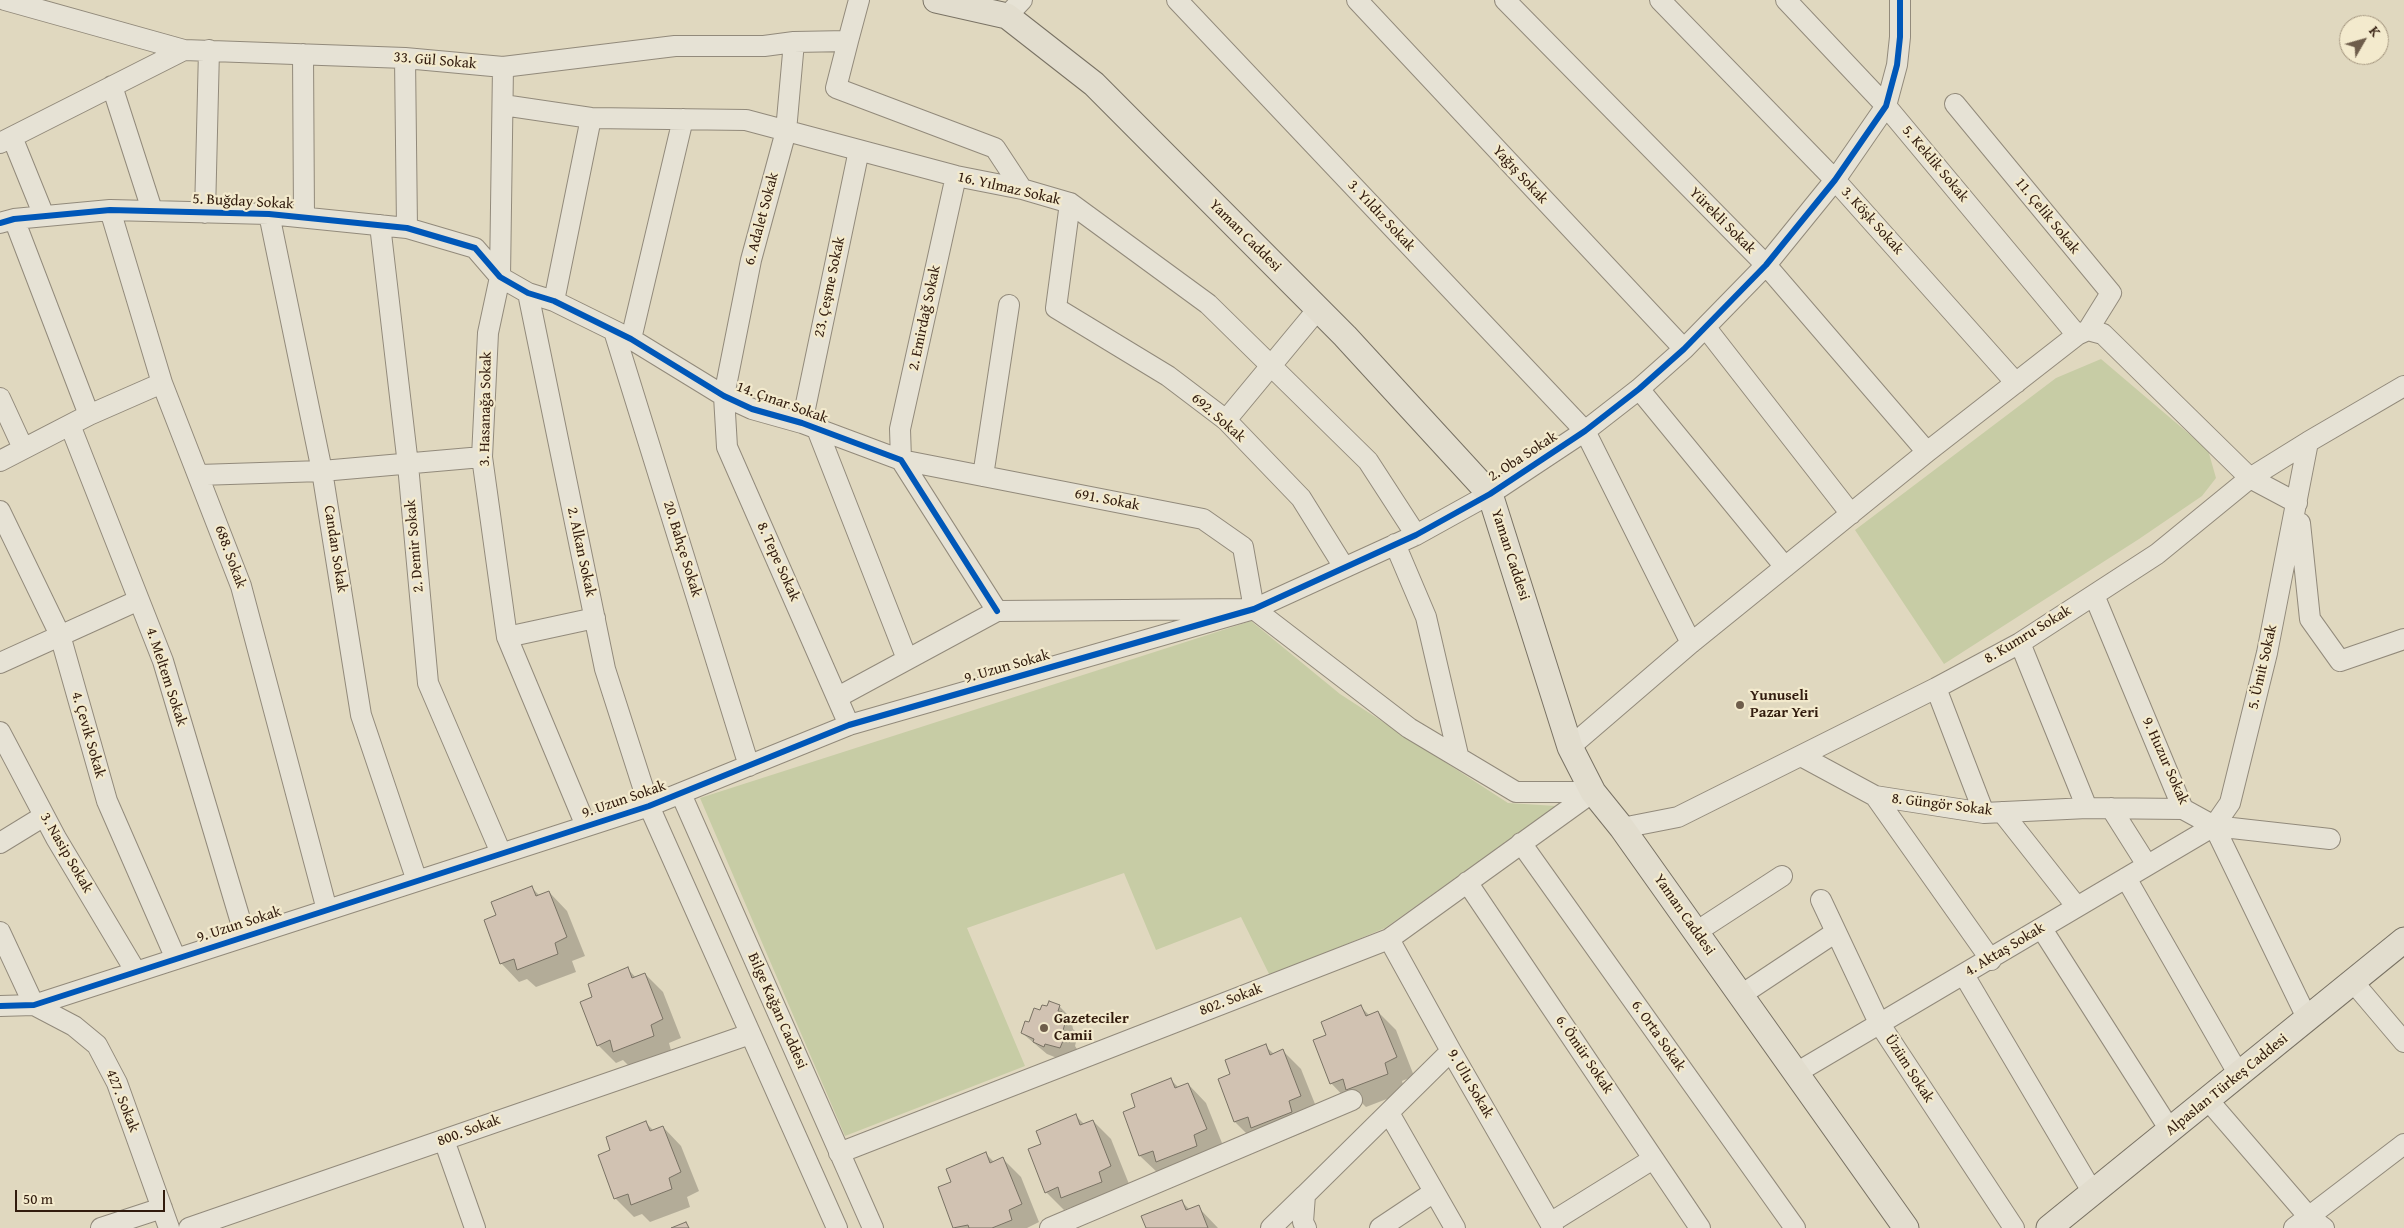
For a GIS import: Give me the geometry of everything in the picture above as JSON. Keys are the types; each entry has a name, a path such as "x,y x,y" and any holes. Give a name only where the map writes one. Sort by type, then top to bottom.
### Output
{"main road":[{"name":"Yaman Caddesi","path":"936,0 1015,8 1094,84 1318,309 1490,494 1570,747 1593,792 1622,828 1906,1228"},
{"name":"Alpaslan Türkeş Caddesi","path":"2049,1228 2402,945"}],"street":[{"path":"5,0 184,50"},
{"path":"859,0 836,88 995,148 1022,189"},
{"name":"3. Yıldız Sokak","path":"1177,0 1585,431 1691,642"},
{"name":"Yağış Sokak","path":"1357,0 1684,349"},
{"name":"Yürekli Sokak","path":"1505,0 1766,265 1927,452"},
{"name":"3. Köşk Sokak","path":"1660,0 1835,180 2016,383"},
{"name":"5. Keklik Sokak","path":"1786,0 1886,106 2083,333"},
{"name":"2. Oba Sokak","path":"1254,609 1416,535 1490,494 1585,431 1639,389 1684,349 1766,265 1835,180 1886,106 1897,66 1900,37 1900,0"},
{"name":"33. Gül Sokak","path":"6,140 184,50 405,58 503,67 675,46 764,46 794,42 848,41"},
{"name":"6. Adalet Sokak","path":"724,396 751,260 786,130 794,42"},
{"path":"205,213 209,50"},
{"path":"303,54 304,217"},
{"path":"405,58 407,228"},
{"name":"3. Hasanağa Sokak","path":"503,67 500,277 488,334 482,457 507,637 586,826"},
{"path":"112,86 152,210"},
{"name":"11. Çelik Sokak","path":"1956,104 2112,293 2083,333"},
{"name":"16. Yılmaz Sokak","path":"503,105 591,118 746,120 956,176 1022,189 1070,203 1208,304 1368,461 1416,535"},
{"path":"554,301 591,118"},
{"path":"623,335 683,119"},
{"path":"6,140 44,216"},
{"name":"23. Çeşme Sokak","path":"810,426 859,150"},
{"name":"2. Emirdağ Sokak","path":"901,460 900,429 956,176"},
{"name":"692. Sokak","path":"1070,203 1056,308 1168,376 1226,420 1301,498 1344,567"},
{"name":"5. Buğday Sokak","path":"7,221 110,210 152,210 269,214 407,228 475,248 500,277"},
{"name":"688. Sokak","path":"110,210 162,383 241,586 327,910"},
{"name":"Candan Sokak","path":"269,214 322,471 361,715 417,881"},
{"path":"7,221 89,415"},
{"name":"2. Demir Sokak","path":"380,225 408,465 428,683 501,853"},
{"name":"14. Çınar Sokak","path":"500,277 528,293 554,301 623,335 724,396 752,409 810,426 901,460"},
{"name":"2. Alkan Sokak","path":"528,293 605,669 649,806"},
{"path":"983,476 1009,305"},
{"path":"1226,420 1318,309"},
{"path":"1706,328 1851,514"},
{"path":"1570,747 1691,642 1927,452 2083,333 2103,334 2250,478 2297,503 2310,619 2340,661 2404,639"},
{"name":"20. Bahçe Sokak","path":"623,335 749,766"},
{"path":"0,461 89,415 162,383"},
{"name":"8. Kumru Sokak","path":"1622,828 1678,817 1936,688 2020,643 2157,554 2250,478 2404,386"},
{"path":"1639,389 1785,567"},
{"name":"8. Tepe Sokak","path":"724,396 727,447 849,725"},
{"path":"0,398 23,448"},
{"name":"4. Meltem Sokak","path":"70,425 164,661 245,936"},
{"path":"810,426 908,659"},
{"name":"5. Ümit Sokak","path":"2214,826 2230,803 2267,653 2308,442"},
{"path":"199,476 322,471 408,465 482,457"},
{"path":"901,460 997,611"},
{"name":"691. Sokak","path":"901,460 1203,519 1243,547 1254,609"},
{"name":"4. Çevik Sokak","path":"0,511 60,634 107,801 176,959"},
{"path":"1395,544 1426,617 1458,755"},
{"name":"9. Huzur Sokak","path":"2094,595 2183,809 2214,826"},
{"path":"0,663 60,634 139,600"},
{"path":"838,698 997,611 1254,609 1409,728 1458,755 1516,792 1593,792"},
{"name":"9. Uzun Sokak","path":"0,1006 34,1005 649,806 849,725 1254,609"},
{"path":"507,637 595,618"},
{"path":"2020,643 2087,808"},
{"path":"1936,688 1993,812 2077,908"},
{"name":"3. Nasip Sokak","path":"0,732 44,816 136,972"},
{"name":"8. Güngör Sokak","path":"1801,756 1875,796 1993,812 2087,808 2183,809"},
{"name":"802. Sokak","path":"839,1153 1389,938 1593,792"},
{"name":"Bilge Kağan Caddesi","path":"681,794 873,1228"},
{"path":"1875,796 1991,960"},
{"path":"649,806 837,1228"},
{"path":"2111,808 2147,865"},
{"path":"0,844 44,816"},
{"path":"2214,826 2330,839"},
{"path":"2214,826 2308,1020"},
{"name":"4. Aktaş Sokak","path":"1796,1073 1879,1023 1991,960 2214,826"},
{"name":"6. Orta Sokak","path":"1521,843 1794,1228"},
{"path":"1696,932 1782,876"},
{"path":"2126,878 2239,1075"},
{"name":"6. Ömür Sokak","path":"1467,882 1700,1228"},
{"name":"Üzüm Sokak","path":"1821,900 1879,1023 2014,1228"},
{"path":"2042,929 2170,1130"},
{"path":"0,932 34,1005"},
{"path":"1741,995 1836,932"},
{"name":"9. Ulu Sokak","path":"1389,938 1451,1051 1551,1225"},
{"path":"1964,975 2092,1193"},
{"path":"2354,983 2404,1042"},
{"name":"427. Sokak","path":"34,1005 74,1026 97,1045 117,1084 170,1228"},
{"name":"800. Sokak","path":"189,1228 750,1034"},
{"path":"1271,1228 1451,1051"},
{"path":"1050,1228 1352,1100"},
{"path":"2208,1100 2309,1224 2404,1144"},
{"path":"1389,1113 1455,1228"},
{"path":"444,1140 475,1228"},
{"path":"1551,1225 1653,1159"},
{"path":"1380,1228 1434,1192"},
{"path":"1305,1195 1303,1222 1306,1228"},
{"path":"102,1228 162,1208"}],"green space":[{"path":"2101,359 2208,450 2216,478 2202,496 2139,539 1944,664 1855,530 2056,378"},
{"path":"1251,621 1340,694 1508,803 1556,806 1385,928 1270,976 1241,917 1156,950 1124,873 967,928 1025,1066 845,1136 700,798"}],"building":[{"path":"532,886 536,896 549,891 567,937 555,943 558,954 517,970 514,959 500,964 484,920 496,915 491,902"},
{"path":"628,967 632,978 645,973 663,1019 651,1025 654,1036 613,1052 610,1040 597,1046 580,1002 592,997 588,984"},
{"name":"Gazeteciler Camii","path":"1049,1001 1060,1005 1058,1011 1062,1012 1061,1018 1066,1020 1062,1034 1065,1036 1060,1048 1045,1044 1044,1047 1033,1042 1034,1039 1021,1033 1025,1021 1029,1022 1034,1008 1040,1010 1042,1005 1047,1006"},
{"path":"1361,1005 1366,1016 1378,1011 1397,1057 1385,1063 1388,1074 1346,1090 1343,1079 1330,1084 1313,1040 1326,1035 1321,1022"},
{"path":"1266,1044 1270,1055 1283,1049 1301,1096 1289,1101 1292,1112 1251,1128 1248,1117 1234,1122 1218,1079 1230,1074 1225,1060"},
{"path":"1171,1078 1175,1088 1188,1083 1207,1129 1194,1135 1197,1146 1156,1162 1153,1151 1139,1156 1123,1112 1135,1107 1131,1094"},
{"path":"1076,1114 1080,1125 1093,1120 1111,1166 1099,1172 1102,1182 1061,1198 1058,1187 1045,1193 1028,1149 1041,1144 1036,1131"},
{"path":"646,1121 650,1131 663,1126 681,1172 669,1178 672,1189 631,1205 628,1194 614,1199 598,1155 610,1150 606,1137"},
{"path":"986,1152 990,1163 1003,1157 1022,1204 1009,1210 1012,1220 992,1228 969,1228 968,1225 953,1228 938,1187 951,1182 946,1169"},
{"path":"1182,1200 1186,1210 1199,1205 1208,1228 1146,1228 1141,1216"},
{"path":"686,1222 689,1228 671,1228"}],"cycle path":[{"path":"0,1006 34,1005 649,806 849,725 1254,609 1416,535 1490,494 1585,431 1639,389 1684,349 1766,265 1835,180 1886,106 1897,65 1900,37 1900,0"},
{"path":"0,223 14,219 110,210 269,214 407,228 475,248 500,277 528,293 554,301 631,339 724,396 752,409 802,423 901,460 997,611"}],"place":[{"name":"Yunuseli Pazar Yeri","path":"1740,705"},
{"name":"Gazeteciler Camii","path":"1044,1028"}]}
